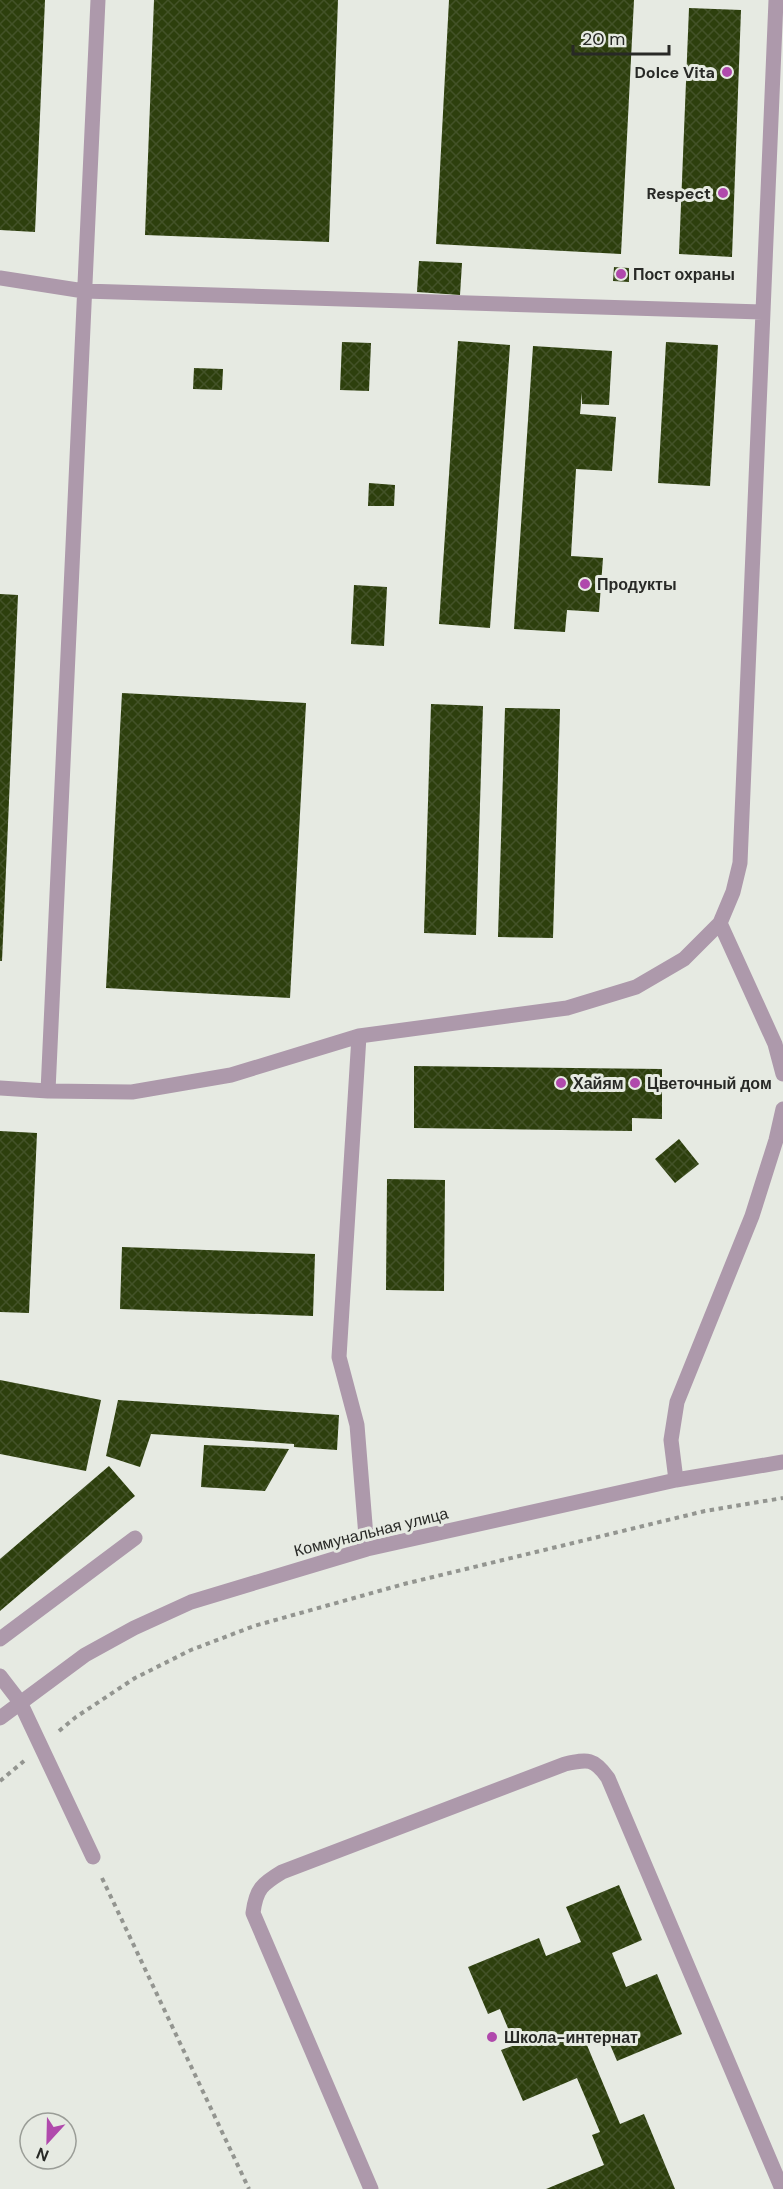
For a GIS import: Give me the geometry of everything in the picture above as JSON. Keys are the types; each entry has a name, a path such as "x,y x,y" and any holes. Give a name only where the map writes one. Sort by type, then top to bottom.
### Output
{"street":[{"path":"48,1091 98,0"},
{"path":"0,1088 132,1092 220,1077 359,1036 567,1008 636,987 684,959 720,923 733,892 740,863 776,0"},
{"path":"0,278 84,291 762,312"},
{"path":"720,923 776,1044 783,1074"},
{"path":"359,1036 339,1357 357,1425 367,1549"},
{"path":"676,1480 671,1440 677,1402 752,1216 783,1110"},
{"name":"Коммунальная улица","path":"0,1718 85,1655 134,1628 191,1602 367,1549 676,1480 783,1462"},
{"path":"0,1639 135,1538"},
{"path":"0,1676 20,1702 93,1857"},
{"path":"371,2189 253,1914 255,1896 264,1883 282,1872 565,1764 583,1760 598,1764 608,1778 782,2189"}],"path":[{"path":"0,1781 76,1717 135,1678 191,1650 254,1626 404,1584 682,1516 783,1498"},
{"path":"93,1857 249,2189"}],"building":[{"path":"0,0 45,0 35,232 0,230"},
{"path":"154,0 338,0 329,242 145,235"},
{"path":"449,0 634,0 621,254 436,244"},
{"path":"689,8 741,10 732,257 679,254"},
{"path":"419,261 462,263 460,295 417,292"},
{"name":"Пост охраны","path":"614,267 629,268 629,282 613,281"},
{"path":"458,341 510,345 490,628 439,624"},
{"path":"342,342 371,343 369,391 340,390"},
{"path":"666,342 718,345 710,486 658,483"},
{"path":"533,346 612,351 609,405 582,404 582,392 580,414 616,417 612,471 576,469 571,556 603,558 599,612 567,610 565,632 514,629"},
{"path":"194,368 223,369 222,390 193,389"},
{"path":"369,483 395,485 394,506 368,506"},
{"path":"354,585 387,587 384,646 351,644"},
{"path":"0,594 18,595 2,961 0,961"},
{"path":"122,693 306,703 290,998 106,988"},
{"path":"431,704 483,706 476,935 424,933"},
{"path":"505,708 560,709 553,938 498,937"},
{"path":"414,1066 662,1069 662,1119 632,1118 632,1131 414,1128"},
{"path":"0,1131 37,1133 29,1313 0,1312"},
{"path":"679,1139 699,1164 675,1183 655,1159"},
{"path":"387,1179 445,1180 444,1291 386,1290"},
{"path":"122,1247 315,1254 313,1316 120,1309"},
{"path":"0,1380 101,1400 86,1471 0,1454"},
{"path":"118,1400 339,1415 337,1450 294,1447 294,1444 151,1434 140,1467 106,1456"},
{"path":"204,1445 289,1449 265,1491 201,1487"},
{"path":"109,1466 135,1496 0,1611 0,1559"},
{"path":"619,1885 642,1940 612,1953 626,1987 657,1974 682,2034 617,2061 604,2030 584,2038 620,2124 644,2114 675,2189 546,2189 604,2165 592,2135 600,2132 577,2078 523,2101 501,2050 515,2045 500,2009 488,2014 468,1967 539,1938 546,1956 581,1942 566,1907"}],"place":[{"name":"Dolce Vita","path":"727,72"},
{"name":"Respect","path":"723,193"},
{"name":"Пост охраны","path":"621,274"},
{"name":"Продукты","path":"585,584"},
{"name":"Хайям","path":"561,1083"},
{"name":"Цветочный дом","path":"635,1083"},
{"name":"Школа-интернат","path":"492,2037"}]}
